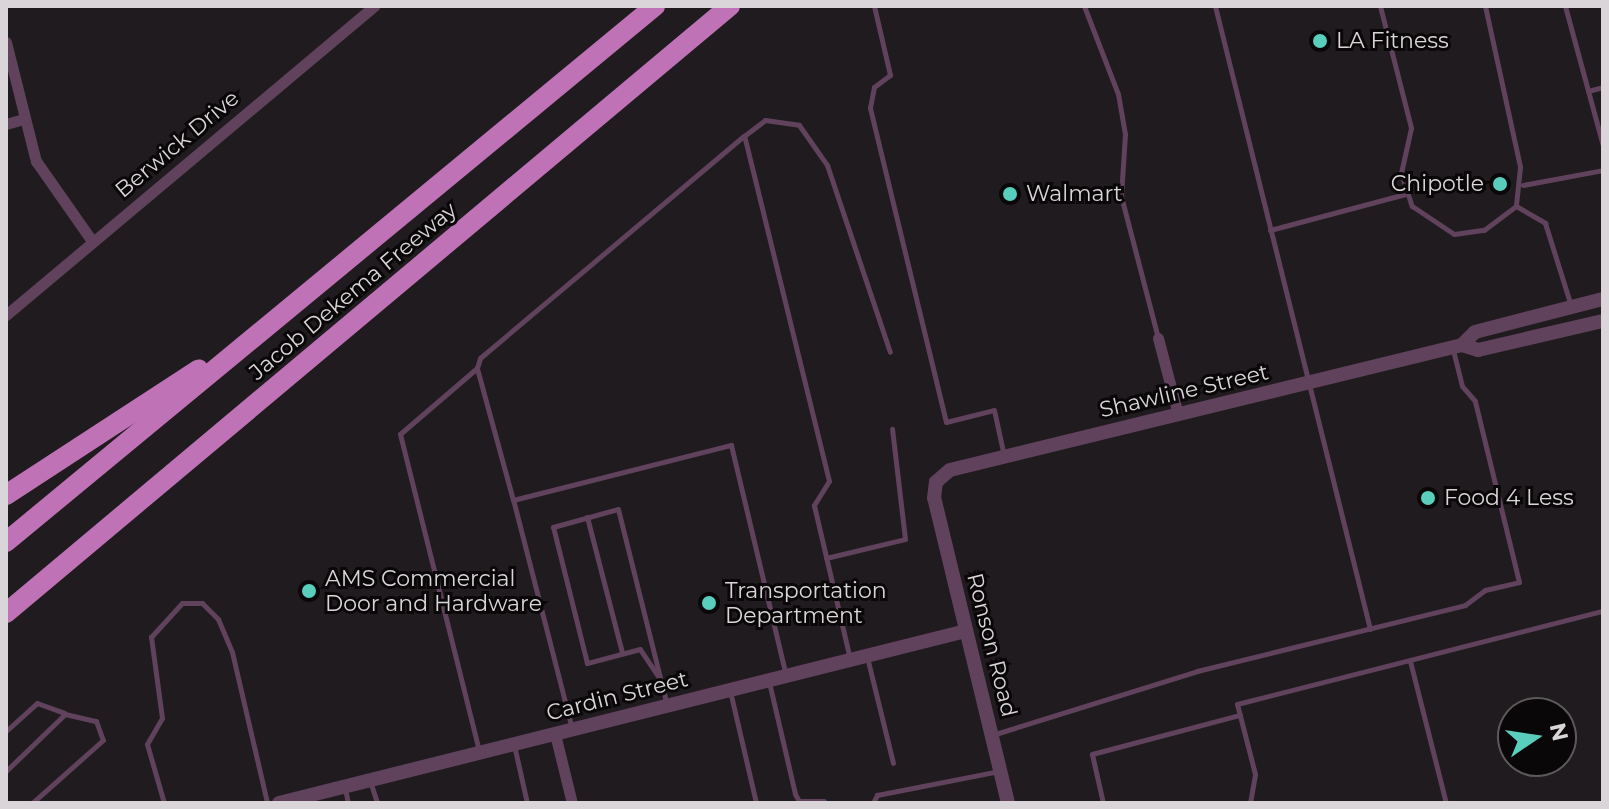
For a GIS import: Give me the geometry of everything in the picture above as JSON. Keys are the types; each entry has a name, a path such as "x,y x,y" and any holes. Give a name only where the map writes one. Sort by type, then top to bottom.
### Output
{"highway":[{"name":"Jacob Dekema Freeway","path":"6,542 655,6"},
{"name":"Jacob Dekema Freeway","path":"6,613 730,6"},
{"path":"6,495 267,326"}],"street":[{"name":"Berwick Drive","path":"6,315 374,6"},
{"path":"6,42 24,119 47,184 92,241"},
{"path":"6,124 24,119"},
{"name":"Shawline Street","path":"934,498 936,482 950,470 1457,346 1475,332 1603,299"},
{"name":"Shawline Street","path":"1457,346 1478,350 1603,321"},
{"path":"1158,338 1178,414"},
{"name":"Ronson Road","path":"934,498 1008,803"},
{"name":"Cardin Street","path":"279,803 966,631"},
{"path":"555,734 572,803"}],"lane":[{"path":"874,6 890,75 874,87 870,108 946,422 994,410 1004,457"},
{"path":"1084,6 1118,94 1125,134 1121,196 1158,338"},
{"path":"1215,6 1370,629"},
{"path":"1380,6 1411,128 1401,173 1405,194 1422,218 1454,234 1484,230 1516,206 1523,185 1485,6"},
{"path":"1565,6 1603,146"},
{"path":"1588,91 1603,87"},
{"path":"479,753 400,434 477,368 513,325 765,120 799,125 827,165 890,352"},
{"path":"744,136 829,481 814,505 850,660"},
{"path":"1523,185 1603,170"},
{"path":"1270,230 1405,194"},
{"path":"1516,206 1545,223 1572,307"},
{"path":"991,735 1197,671 1370,629 1519,582 1475,401 1462,386 1457,346"},
{"path":"477,368 572,730"},
{"path":"826,558 905,539 892,429"},
{"path":"513,500 731,445 786,676"},
{"path":"658,676 640,649 587,663 553,527 618,509 667,706"},
{"path":"587,517 622,652"},
{"path":"164,803 147,744 162,718 151,637 182,603 202,603 222,630 267,803"},
{"path":"1250,803 1255,774 1237,704 1603,611"},
{"path":"867,656 893,763"},
{"path":"1410,661 1446,803"},
{"path":"768,681 795,794 799,801 824,801"},
{"path":"730,690 756,803"},
{"path":"6,731 37,703 96,721 103,740 32,803"},
{"path":"6,771 65,714"},
{"path":"1103,803 1092,754 1240,715"},
{"path":"513,745 527,803"},
{"path":"873,803 877,795 1000,771"},
{"path":"370,780 377,803"},
{"path":"345,787 348,803"}],"place":[{"name":"LA Fitness","path":"1320,41"},
{"name":"Chipotle","path":"1500,184"},
{"name":"Walmart","path":"1010,194"},
{"name":"Food 4 Less","path":"1428,498"},
{"name":"AMS Commercial Door and Hardware","path":"309,591"},
{"name":"Transportation Department","path":"709,603"}]}
